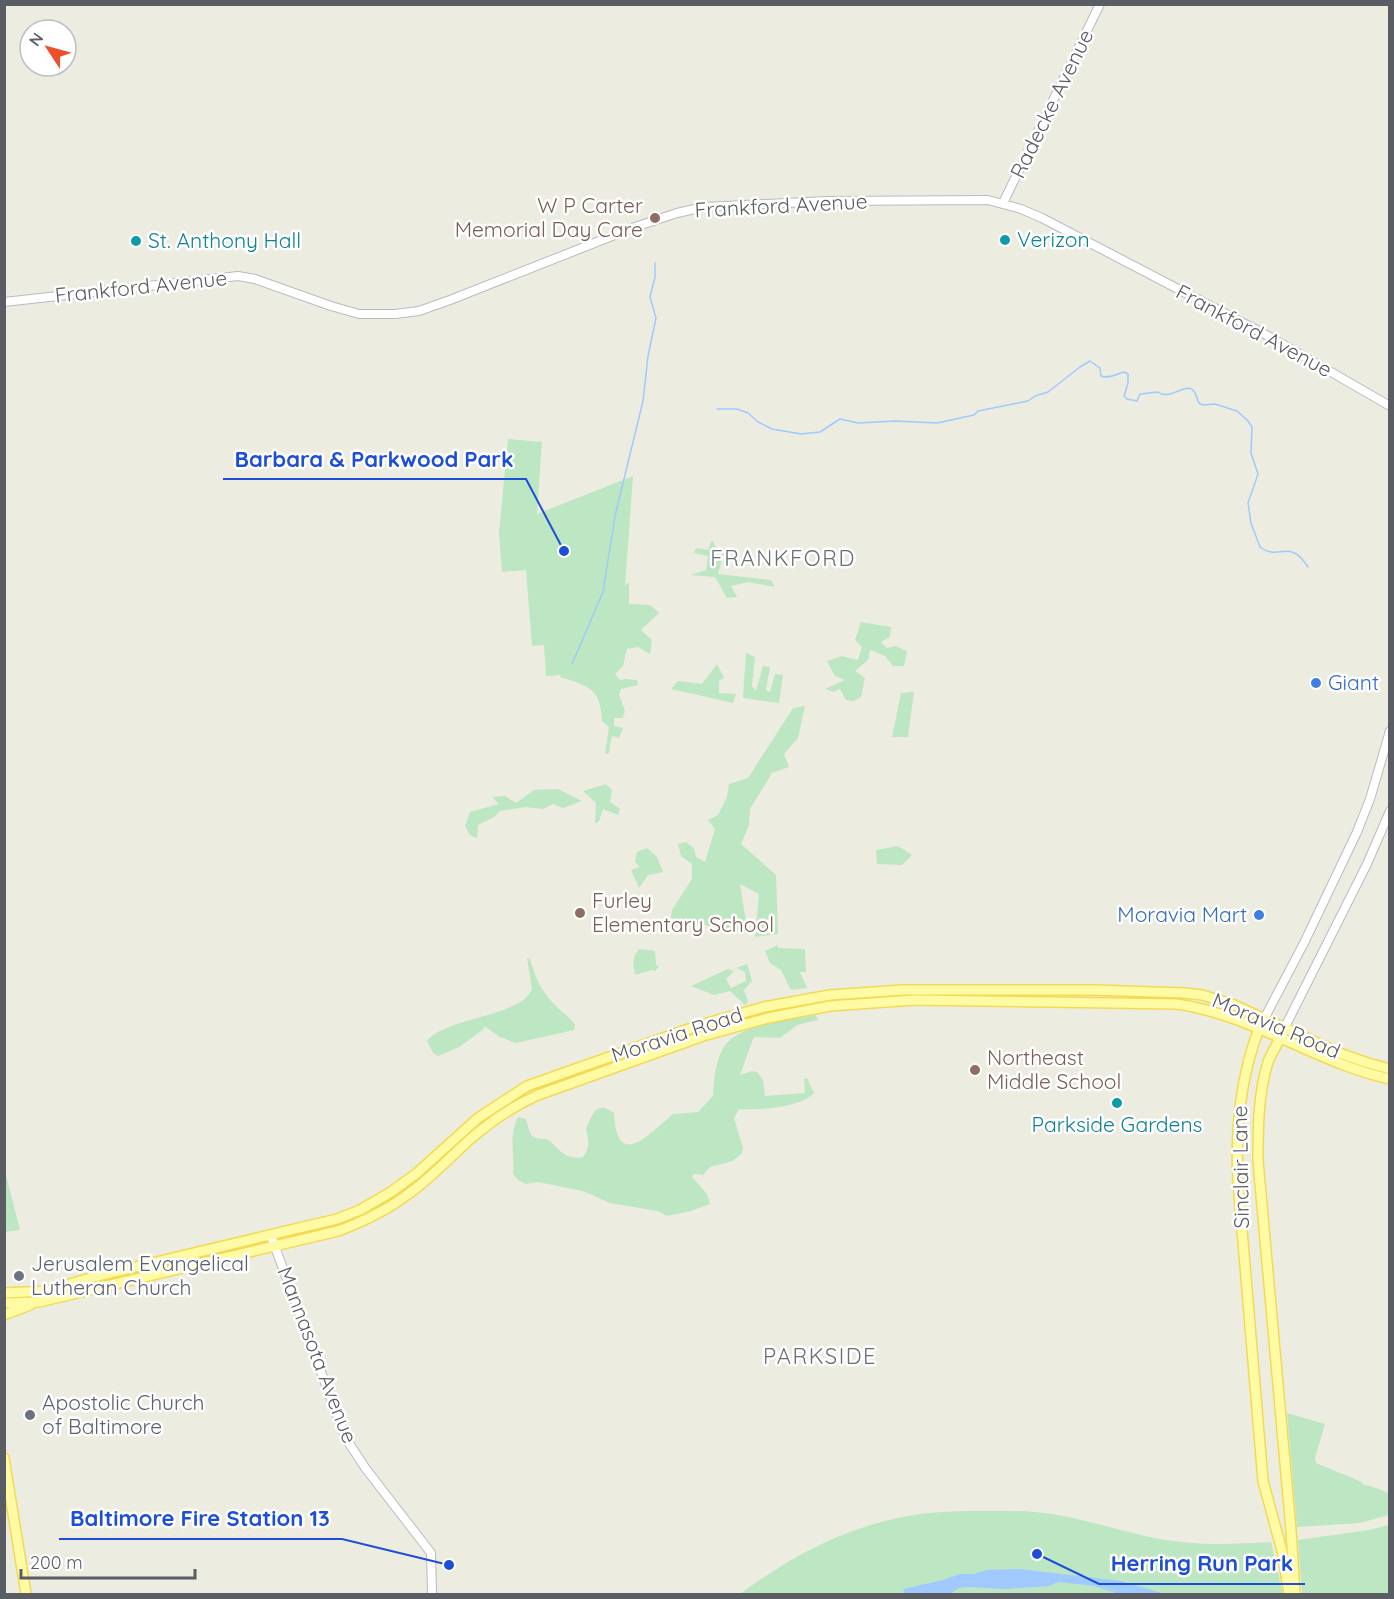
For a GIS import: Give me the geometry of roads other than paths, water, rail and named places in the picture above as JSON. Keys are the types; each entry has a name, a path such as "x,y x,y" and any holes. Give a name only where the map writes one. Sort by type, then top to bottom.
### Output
{"main road":[{"name":"Moravia Road","path":"4,1293 46,1291 93,1277 337,1219 380,1200 417,1173 478,1118 527,1086 700,1025 764,1006 830,995 903,990 1169,992 1219,999 1264,1019 1282,1033 1331,1060 1389,1079"},
{"name":"Moravia Road","path":"4,1303 39,1302 338,1231 377,1215 413,1191 484,1127 513,1107 538,1095 703,1036 768,1018 830,1006 881,1001 1173,1003 1207,1009 1259,1030 1282,1033 1362,1062 1389,1069"},
{"name":"Sinclair Lane","path":"1264,1019 1241,1093 1237,1146 1238,1182 1263,1482 1282,1551 1290,1594"},
{"name":"Sinclair Lane","path":"1282,1033 1273,1050 1266,1073 1259,1123 1258,1161 1295,1594"},
{"path":"4,1315 39,1302"},
{"path":"4,1458 26,1594"}],"street":[{"name":"Radecke Avenue","path":"1003,203 1100,4"},
{"name":"Frankford Avenue","path":"4,303 238,276 255,279 359,314 395,314 419,311 599,240 691,209 827,201 988,200 1003,203 1042,218 1272,338 1389,406"},
{"name":"Sinclair Lane","path":"1264,1019 1304,943 1357,832 1370,799 1389,731"},
{"name":"Sinclair Lane","path":"1282,1033 1371,856 1389,811"},
{"name":"Mannasota Avenue","path":"271,1236 345,1437 366,1469 431,1553 432,1594"}],"water":[{"path":"1020,1569 1121,1581 1165,1594 1115,1594 1113,1593 1117,1591 1104,1587 1058,1582 1049,1586 1005,1589 959,1588 951,1593 905,1594 903,1589 960,1574"}],"waterway":[{"path":"572,664 603,592 615,516 643,401 648,356 656,318 650,297 655,277 655,263"},
{"path":"717,409 737,409 748,413 758,422 772,429 801,434 820,432 840,419 858,423 895,421 937,423 974,415 978,411 1028,401 1048,392 1090,361 1100,368 1101,376 1110,377 1124,372 1128,374 1124,396 1127,399 1137,401 1140,394 1158,392 1168,394 1188,388 1195,393 1199,403 1215,404 1237,411 1248,421 1252,427 1251,453 1258,474 1248,503 1251,523 1260,547 1267,551 1295,553 1308,567"},
{"path":"1097,1586 1118,1593"}],"place":[{"name":"W P Carter Memorial Day Care","path":"655,218"},
{"name":"Verizon","path":"1005,240"},
{"name":"St. Anthony Hall","path":"136,241"},
{"name":"Barbara & Parkwood Park","path":"564,551"},
{"name":"Giant","path":"1316,683"},
{"name":"Furley Elementary School","path":"580,913"},
{"name":"Moravia Mart","path":"1259,915"},
{"name":"Northeast Middle School","path":"975,1070"},
{"name":"Parkside Gardens","path":"1117,1103"},
{"name":"Jerusalem Evangelical Lutheran Church","path":"19,1276"},
{"name":"Apostolic Church of Baltimore","path":"30,1415"},
{"name":"Herring Run Park","path":"1037,1554"},
{"name":"Baltimore Fire Station 13","path":"449,1565"}],"district":[{"name":"FRANKFORD","path":"783,558"},
{"name":"PARKSIDE","path":"820,1356"}]}
